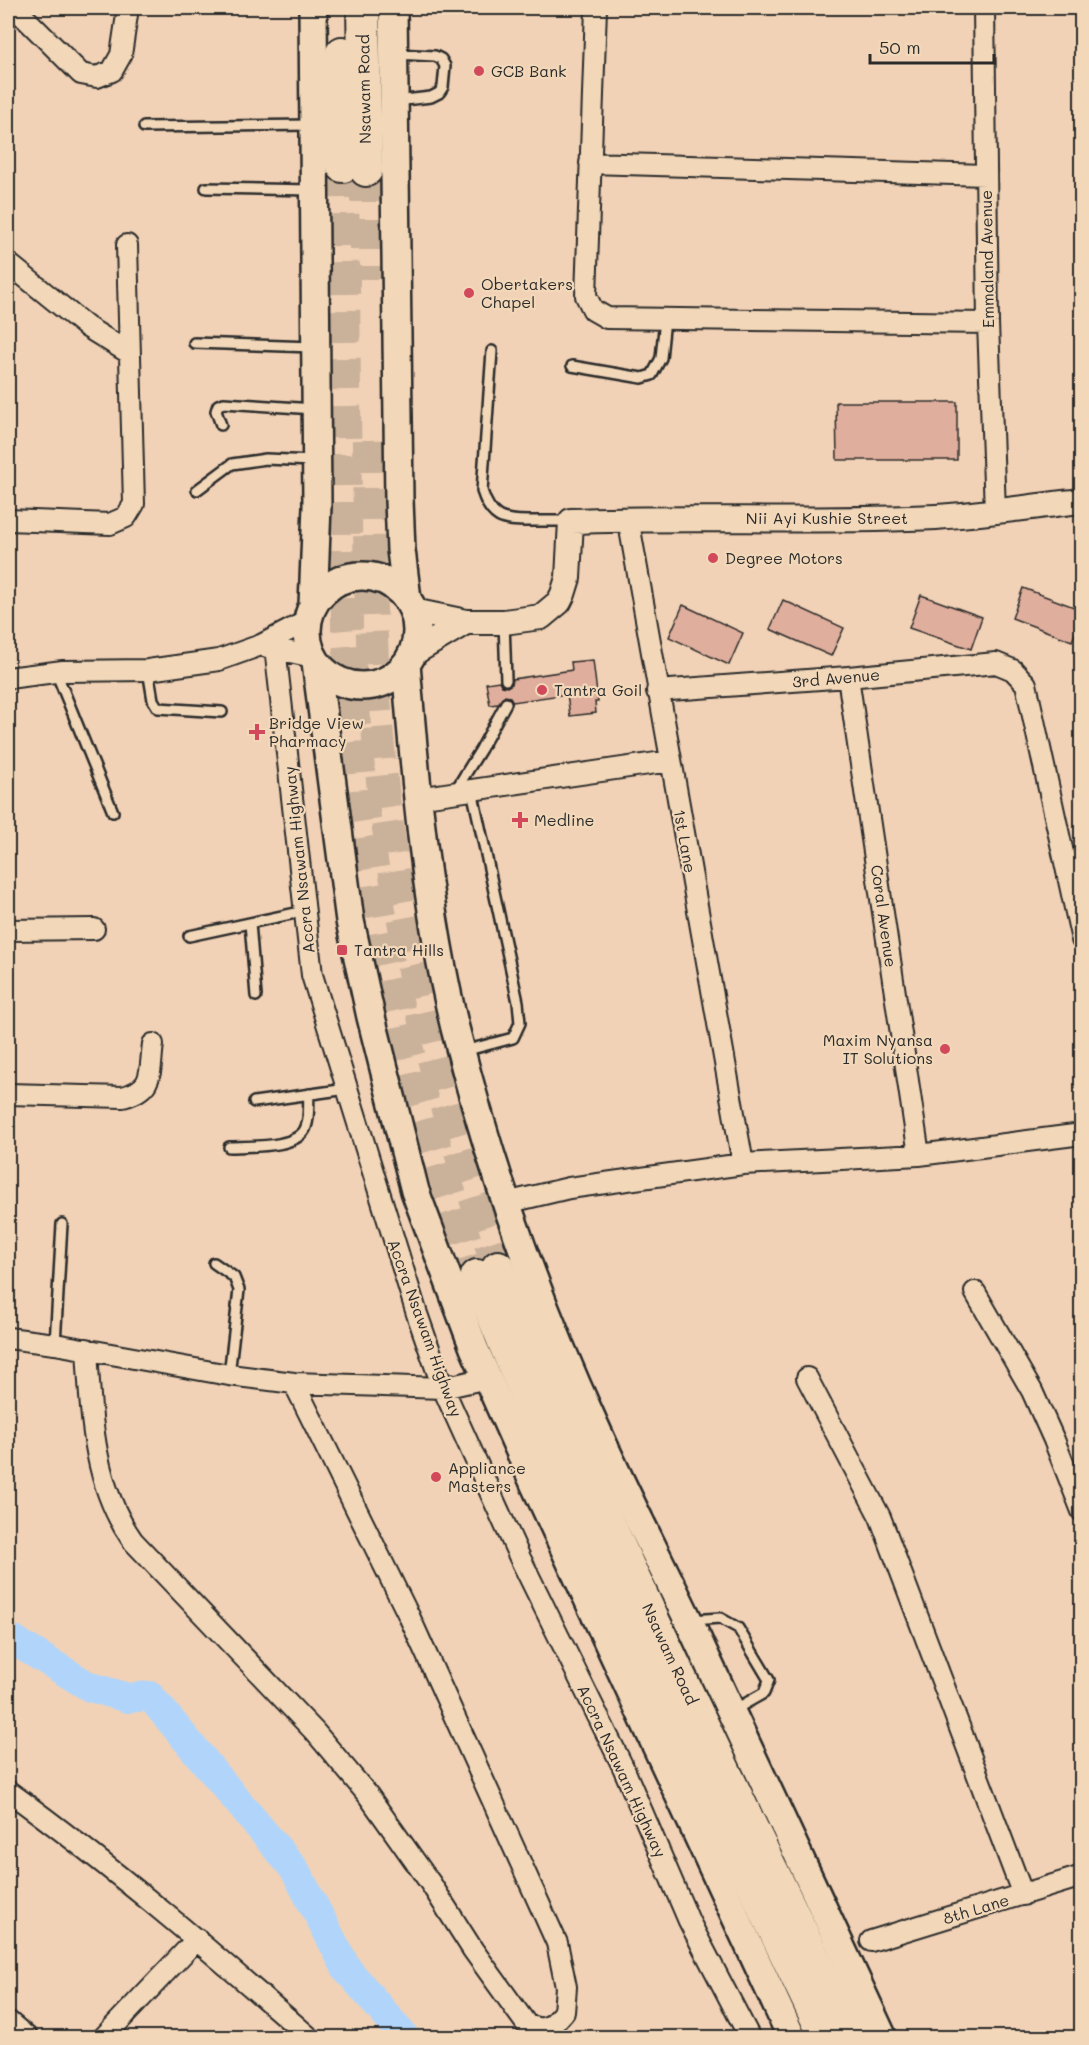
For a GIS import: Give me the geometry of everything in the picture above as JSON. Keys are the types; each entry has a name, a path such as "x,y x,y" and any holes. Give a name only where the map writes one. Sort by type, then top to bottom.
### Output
{"highway":[{"name":"Nsawam Road","path":"341,8 355,168 363,8"},
{"name":"Nsawam Road","path":"826,2037 688,1751 512,1361 487,1271 566,1431 800,1932 852,2037"}],"main road":[{"path":"313,8 317,461 316,552 308,645 314,660 350,921 371,1017 415,1191 474,1348 540,1496 792,2037"},
{"path":"314,660 322,670 340,682 362,686 383,682 402,670 409,659 417,633 401,550 399,500 393,8"},
{"path":"310,613 319,596 333,584 350,577 368,576 386,581 401,592 410,605"},
{"path":"409,659 417,798 430,905 462,1051 506,1203 537,1288 594,1423 732,1711 883,2037"}],"street":[{"path":"15,8 81,74 97,77 112,71 121,55 128,8"},
{"path":"596,8 586,296 594,310 607,318 988,323"},
{"name":"Emmaland Avenue","path":"984,8 988,323 995,511"},
{"path":"590,163 986,175"},
{"path":"8,520 110,524 126,517 134,504 127,245"},
{"path":"8,263 87,327 129,353"},
{"name":"Nii Ayi Kushie Street","path":"571,521 628,518 939,517 1082,501"},
{"name":"1st Lane","path":"628,518 743,1164"},
{"path":"410,605 466,622 504,622 540,617 559,602 568,578 571,521"},
{"path":"8,678 56,672 148,670 219,660 270,644 310,613"},
{"path":"409,659 466,622"},
{"path":"270,644 314,660"},
{"name":"Accra Nsawam Highway","path":"270,644 312,975 417,1314 444,1388 520,1558 623,1767 689,1922 750,2037"},
{"name":"3rd Avenue","path":"657,691 996,663 1013,670 1026,684 1082,940"},
{"name":"Coral Avenue","path":"848,677 919,1155"},
{"path":"417,798 670,761"},
{"path":"8,930 94,929"},
{"path":"8,1094 123,1096 140,1092 148,1080 153,1044"},
{"path":"506,1203 569,1188 743,1164 919,1155 1082,1134"},
{"path":"975,1292 1032,1391 1082,1511"},
{"path":"8,1338 87,1349 229,1375 294,1383 444,1388 487,1378"},
{"path":"87,1349 91,1420 97,1456 119,1522 133,1541 315,1732 368,1795 527,2025 541,2029 552,2025 564,2012 566,1987 557,1943 408,1617 294,1383"},
{"path":"807,1378 880,1517 1023,1895"},
{"path":"8,1791 197,1939 310,2037"},
{"name":"8th Lane","path":"871,1941 1082,1876"},
{"path":"103,2037 197,1939"},
{"path":"8,2021 28,2037"}],"lane":[{"path":"393,54 435,56 441,59 445,66 444,87 439,93 431,98 394,102"},
{"path":"144,127 314,125"},
{"path":"206,188 315,190"},
{"path":"572,366 642,378 652,375 661,358 665,319"},
{"path":"194,343 316,347"},
{"path":"492,351 482,490 486,504 494,514 507,521 571,521"},
{"path":"221,425 216,411 218,405 224,403 316,409"},
{"path":"197,490 232,464 266,459 317,461"},
{"path":"504,622 506,680"},
{"path":"148,670 153,700 158,708 222,712"},
{"path":"56,672 113,812"},
{"path":"462,1051 513,1038 520,1023 518,1002 462,792 481,749 506,703"},
{"path":"189,936 305,911"},
{"path":"250,923 256,996"},
{"path":"254,1102 347,1089"},
{"path":"229,1147 292,1142 303,1134 308,1124 309,1094"},
{"path":"55,1344 62,1224"},
{"path":"214,1263 234,1277 239,1290 229,1375"},
{"path":"688,1620 720,1618 738,1628 769,1680 764,1693 732,1711"}],"building":[{"path":"836,402 957,402 957,460 837,460"},
{"path":"1023,588 1082,610 1082,617 1072,641 1012,618"},
{"path":"921,595 982,617 971,649 909,628"},
{"path":"783,600 844,628 831,656 770,629"},
{"path":"683,605 743,633 729,665 669,637"},
{"path":"593,660 598,702 595,702 596,713 570,716 567,694 513,702 510,697 505,696 498,704 490,705 486,683 499,681 502,686 507,687 512,684 513,679 572,670 571,662"}],"waterway":[{"path":"8,1637 90,1687 128,1698 150,1696 295,1870 347,1969 405,2038"}],"tunnel":[{"path":"343,166 347,629 361,793 387,954 407,1047 477,1276"},
{"path":"366,170 366,279"},
{"path":"368,440 374,681 380,761 394,867 413,973 436,1070 498,1267"}],"place":[{"name":"GCB Bank","path":"479,71"},
{"name":"Obertakers Chapel","path":"469,293"},
{"name":"Degree Motors","path":"713,558"},
{"name":"Tantra Goil","path":"542,690"},
{"name":"Bridge View Pharmacy","path":"257,732"},
{"name":"Medline","path":"520,820"},
{"name":"Tantra Hills","path":"342,950"},
{"name":"Maxim Nyansa IT Solutions","path":"945,1049"},
{"name":"Appliance Masters","path":"436,1477"}]}
